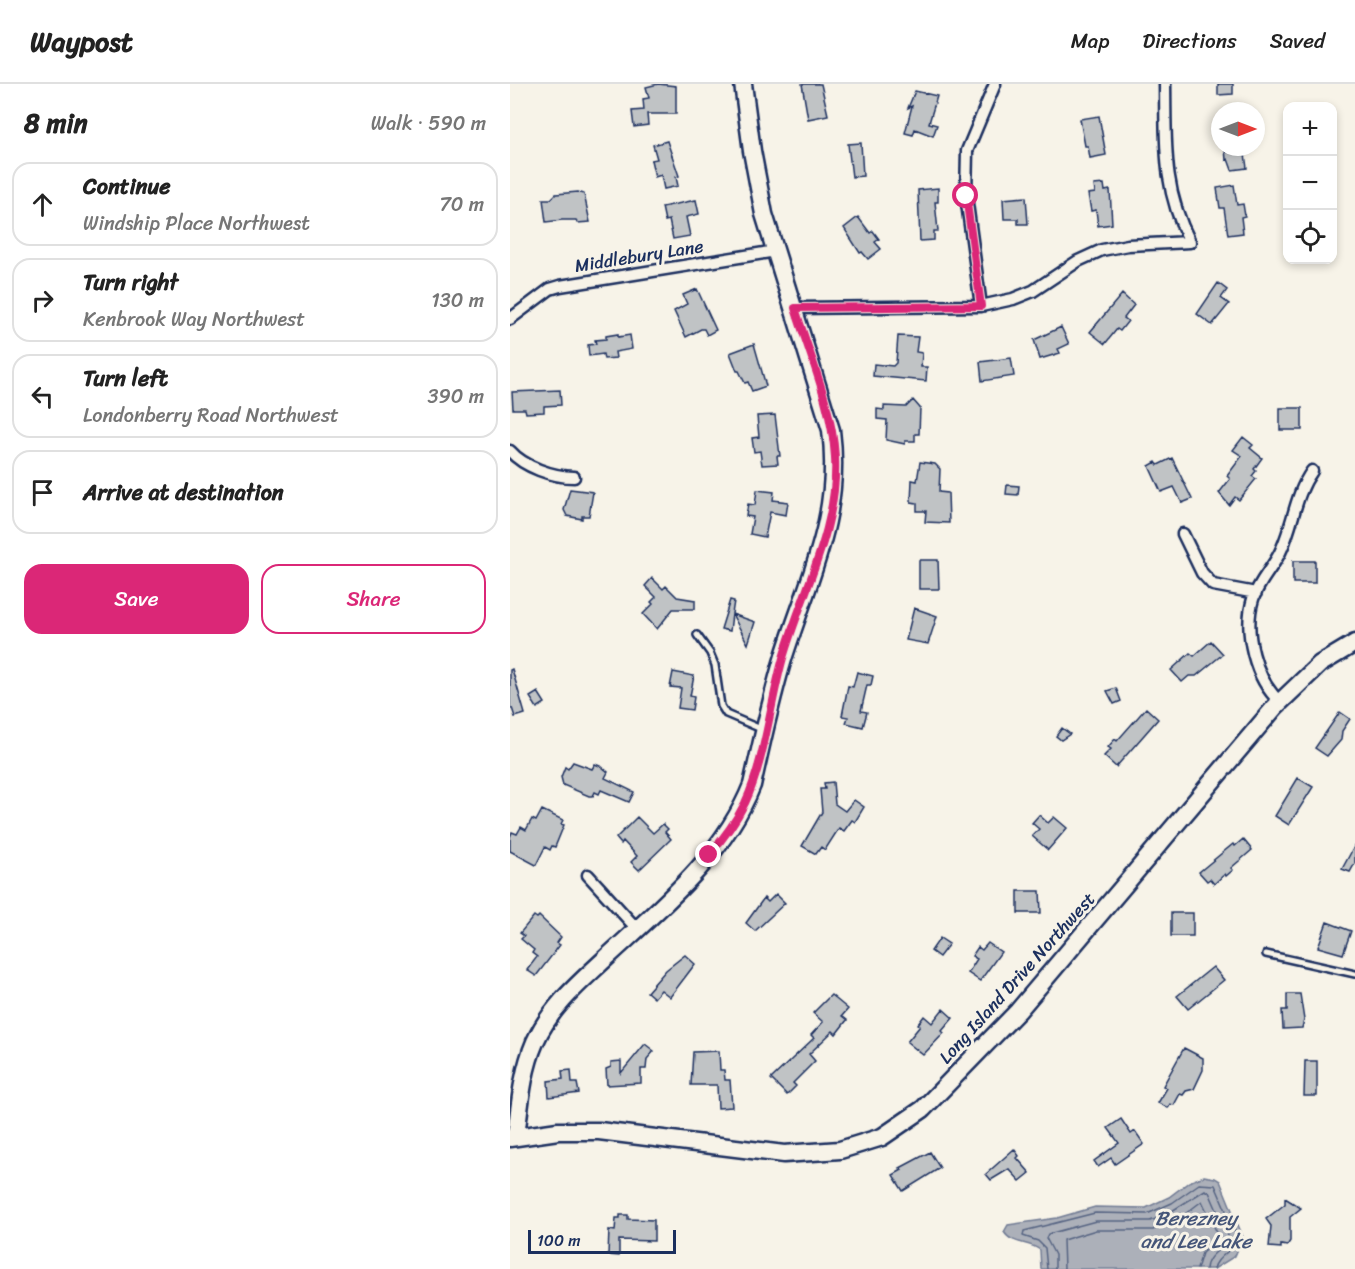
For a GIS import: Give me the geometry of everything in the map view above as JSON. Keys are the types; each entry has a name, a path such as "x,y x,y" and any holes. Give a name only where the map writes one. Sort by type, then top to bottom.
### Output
{"street":[{"path":"513,1137 527,1065 549,1016 569,992 637,929 709,855 735,822 752,785 783,657 823,542 834,486 831,429 757,182 743,84"},
{"path":"981,306 966,196 967,151 995,84"},
{"path":"795,308 981,306 1013,299 1033,291 1078,261 1102,250 1128,245 1190,242 1174,206 1169,188 1166,167 1165,84"},
{"name":"Middlebury Lane","path":"512,317 550,289 560,286 776,251"},
{"path":"510,451 519,461 544,471 574,477"},
{"path":"1280,702 1268,691 1251,645 1252,600 1282,548 1296,498 1312,471"},
{"path":"1183,534 1202,573 1212,585 1256,592"},
{"name":"Long Island Drive Northwest","path":"513,1137 558,1131 599,1131 784,1154 840,1150 861,1145 889,1133 923,1109 1018,1011 1280,702 1320,664 1355,643"},
{"path":"588,875 637,929"}],"lane":[{"path":"697,635 710,653 715,665 721,706 726,714 765,730"},
{"path":"1266,954 1355,974"}],"water":[{"name":"Berezney and Lee Lake","path":"1204,1176 1220,1181 1243,1237 1235,1256 1214,1269 1041,1269 1040,1250 1011,1239 1004,1232 1008,1225 1057,1218 1095,1207 1146,1208 1169,1197 1189,1182"}],"building":[{"path":"658,84 676,86 676,114 647,114 648,125 634,127 632,111 644,110 643,99 649,98 646,87"},
{"path":"802,84 821,84 828,115 808,119"},
{"path":"1218,84 1233,84 1233,94 1218,95"},
{"path":"915,91 937,96 929,123 937,125 933,136 915,129 913,135 905,133 912,106 908,108"},
{"path":"1099,116 1106,155 1090,158 1088,146 1085,146 1080,119"},
{"path":"667,141 679,176 676,177 678,186 664,189 661,175 655,177 651,160 657,159 653,145"},
{"path":"861,143 863,176 852,177 848,144"},
{"path":"1226,156 1245,156 1247,168 1232,170 1228,159 1226,160"},
{"path":"1104,184 1105,191 1110,190 1112,224 1098,226 1096,210 1091,211 1088,194 1095,193 1094,185"},
{"path":"1234,185 1237,205 1243,204 1245,216 1241,217 1243,233 1228,235 1224,208 1220,208 1217,188"},
{"path":"938,188 938,202 935,202 938,231 934,231 934,240 920,241 918,190"},
{"path":"578,192 584,194 590,222 577,223 576,220 562,220 546,222 543,199 551,199 556,194"},
{"path":"1026,197 1028,224 1018,224 1018,219 1004,219 1003,199"},
{"path":"696,200 699,214 686,217 690,236 673,239 669,220 665,221 662,207"},
{"path":"858,217 870,233 873,231 879,239 875,242 881,249 868,259 862,252 860,253 844,228"},
{"path":"1218,283 1227,290 1221,298 1229,304 1212,325 1197,314"},
{"path":"697,289 716,330 707,335 704,329 701,329 686,337 674,311 687,304 683,295"},
{"path":"1122,294 1134,305 1124,318 1128,321 1120,331 1117,329 1105,344 1090,332"},
{"path":"1061,327 1069,344 1058,349 1060,353 1040,359 1034,340"},
{"path":"618,334 618,337 630,335 632,349 615,352 616,358 604,359 603,354 589,356 588,345 596,344 595,340 606,339 606,336"},
{"path":"898,336 918,337 916,352 922,353 921,367 927,367 926,381 873,376 874,364 893,366 896,363"},
{"path":"754,344 766,386 752,391 748,382 745,383 737,371 730,353"},
{"path":"1011,358 1014,376 982,381 980,362"},
{"path":"560,390 561,405 544,406 544,412 526,413 525,409 513,409 512,392"},
{"path":"913,400 920,408 919,434 915,434 915,441 905,441 905,444 886,440 887,420 877,419 877,409 884,410 884,406 906,407"},
{"path":"1280,408 1302,408 1302,430 1280,430"},
{"path":"775,415 780,456 777,456 778,464 762,465 760,451 754,452 752,438 759,437 757,416"},
{"path":"1243,437 1253,445 1250,448 1262,458 1252,476 1256,479 1239,500 1235,497 1229,505 1219,493 1230,479 1227,476 1242,456 1233,450"},
{"path":"1172,458 1192,499 1182,503 1174,487 1161,492 1149,466 1156,462 1158,465"},
{"path":"920,462 935,464 940,469 939,492 948,493 949,523 925,522 926,511 917,511 917,503 911,502 912,480 917,481"},
{"path":"1007,485 1019,486 1018,495 1006,494"},
{"path":"570,489 593,492 589,516 582,516 582,519 567,516 564,510"},
{"path":"757,490 774,492 773,500 788,502 786,515 770,512 765,537 750,534 753,517 746,516 748,504 755,505"},
{"path":"919,560 938,560 939,589 919,589"},
{"path":"1293,561 1315,561 1315,583 1293,583"},
{"path":"652,578 663,589 666,586 677,597 695,600 695,609 673,609 657,629 643,614 653,604 651,602 656,597 645,586"},
{"path":"730,600 734,601 730,631 721,629"},
{"path":"914,608 937,616 928,644 906,640"},
{"path":"732,614 755,622 748,644"},
{"path":"1211,641 1223,654 1196,676 1189,676 1182,682 1171,670 1190,653 1194,656"},
{"path":"512,669 525,714 515,717 512,708 510,709 510,670"},
{"path":"673,672 694,676 690,696 694,697 692,710 678,708 681,688 670,687"},
{"path":"857,672 873,676 871,685 867,685 861,711 867,712 863,727 846,723 848,717 842,716 848,686 853,687"},
{"path":"1116,688 1121,701 1114,704 1107,691"},
{"path":"538,692 545,703 537,708 530,697"},
{"path":"1146,708 1158,719 1116,767 1104,756 1111,749 1108,747 1115,739 1117,741"},
{"path":"1340,712 1350,719 1342,731 1341,740 1327,756 1315,748"},
{"path":"1062,728 1070,734 1061,740 1056,736"},
{"path":"573,762 592,769 595,764 602,767 608,772 605,778 634,792 629,802 601,790 599,794 595,792 593,796 589,796 563,785 561,777 565,767 568,769"},
{"path":"1298,778 1313,787 1289,825 1275,816"},
{"path":"833,782 835,804 845,811 854,800 864,807 855,822 852,820 844,831 839,828 825,850 821,847 816,854 802,846 822,812 820,789 825,789 824,783"},
{"path":"542,810 563,820 561,824 564,825 555,847 552,846 550,850 545,847 536,865 510,851 510,837 512,832 517,834 521,827 526,830 532,819 536,821"},
{"path":"1039,815 1048,823 1054,817 1067,828 1048,850 1032,836 1039,829 1032,823"},
{"path":"637,817 653,833 663,824 668,829 665,832 671,839 639,870 631,862 637,856 623,841 621,844 616,838"},
{"path":"1243,839 1252,850 1231,868 1233,870 1226,876 1225,874 1214,884 1210,879 1207,881 1199,872 1233,844 1235,846"},
{"path":"1355,845 1355,863 1350,872 1342,869"},
{"path":"1018,891 1040,891 1041,913 1018,913"},
{"path":"776,894 785,903 755,931 746,923 764,898 768,902"},
{"path":"1171,913 1193,913 1193,936 1171,936"},
{"path":"534,916 537,918 539,916 561,937 557,943 560,945 536,976 527,970 537,957 532,953 534,950 521,939 524,936 520,933"},
{"path":"1327,922 1351,931 1343,954 1318,947"},
{"path":"940,938 949,944 939,957 931,951"},
{"path":"988,943 1001,952 980,981 968,973 977,959 972,956 978,947 982,950"},
{"path":"685,955 695,964 670,997 661,990 654,998 647,992 666,970"},
{"path":"1213,967 1224,980 1188,1009 1177,996"},
{"path":"1287,994 1300,994 1304,1020 1302,1028 1283,1029 1282,1010 1287,1010"},
{"path":"831,995 848,1009 842,1016 847,1020 836,1034 833,1031 809,1054 815,1061 793,1083 796,1086 787,1095 771,1079 814,1038 811,1035 823,1022 813,1013"},
{"path":"943,1009 953,1018 942,1031 944,1033 923,1055 907,1042 920,1026 918,1024 924,1016 932,1023"},
{"path":"645,1044 654,1051 647,1059 646,1069 641,1069 641,1083 607,1085 606,1069 611,1067 611,1062 621,1061 621,1073"},
{"path":"1184,1048 1203,1058 1203,1070 1194,1089 1186,1091 1183,1095 1180,1094 1174,1105 1170,1104 1168,1108 1158,1103 1167,1088 1163,1086"},
{"path":"719,1051 720,1070 724,1070 725,1080 730,1080 732,1107 718,1108 717,1085 691,1085 693,1052"},
{"path":"1305,1061 1317,1061 1317,1096 1304,1096"},
{"path":"571,1070 572,1083 577,1083 579,1093 549,1097 548,1081 563,1079 562,1071"},
{"path":"1121,1119 1131,1134 1135,1131 1144,1144 1115,1164 1111,1158 1098,1167 1094,1161 1119,1143 1108,1128"},
{"path":"1014,1149 1019,1156 1017,1158 1030,1173 1020,1181 1009,1169 991,1180 986,1174"},
{"path":"930,1152 940,1168 903,1191 893,1175 902,1170 900,1168"},
{"path":"1285,1198 1301,1208 1290,1217 1290,1241 1287,1246 1269,1247 1271,1226 1266,1219 1285,1204"},
{"path":"620,1215 628,1215 628,1219 654,1220 654,1241 619,1240 619,1256 608,1255 609,1230 615,1231 616,1218 620,1218"}],"route":[{"path":"709,855 735,822 752,785 783,657 823,542 831,508 835,457 831,429 795,308 981,306 966,196"}]}
